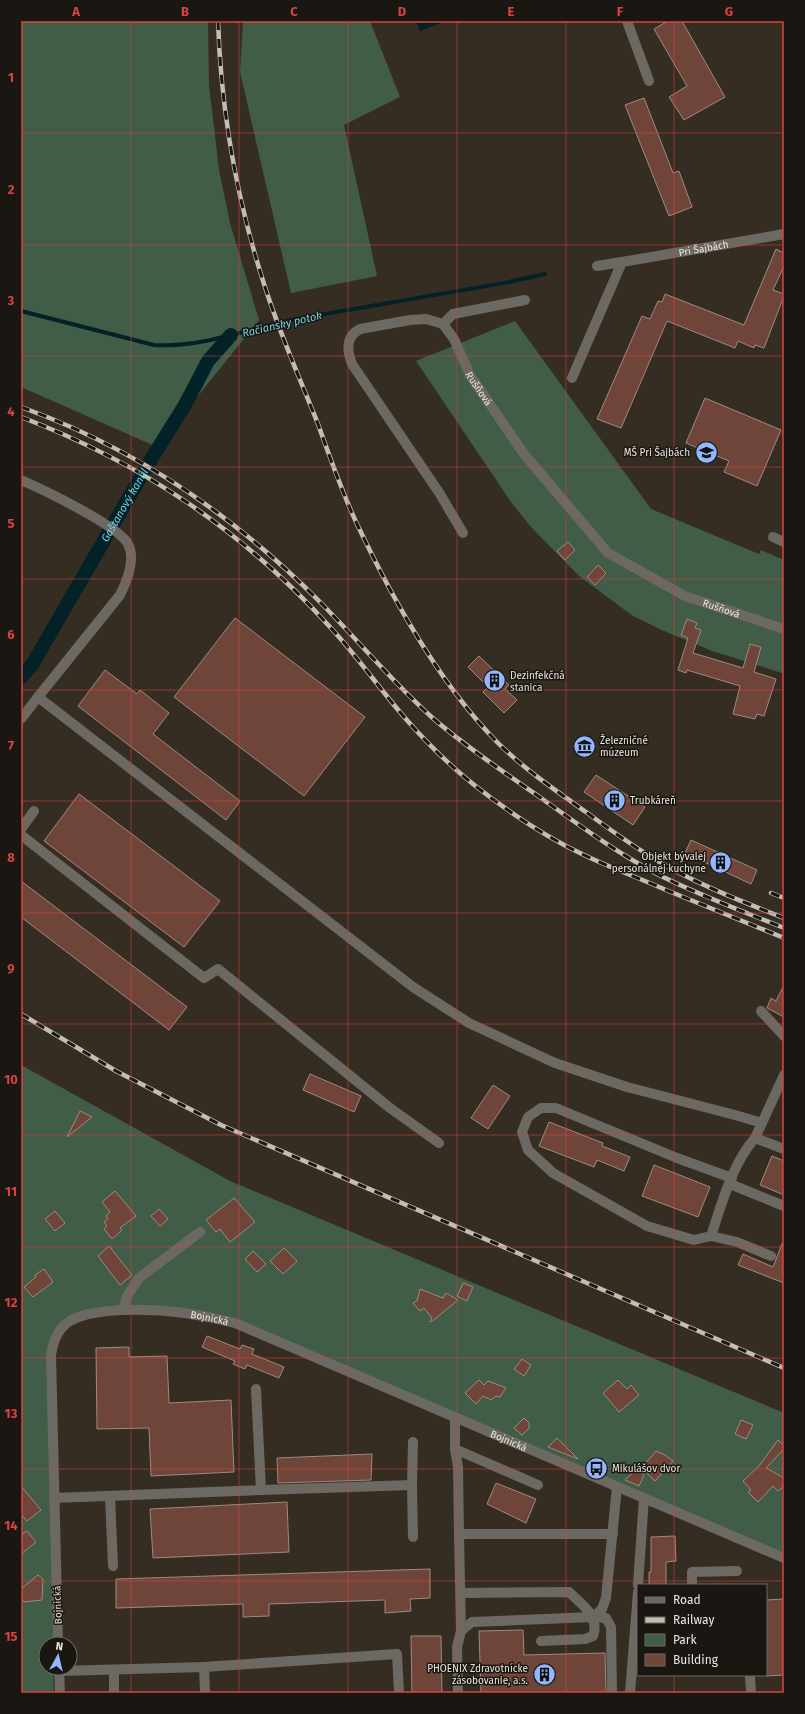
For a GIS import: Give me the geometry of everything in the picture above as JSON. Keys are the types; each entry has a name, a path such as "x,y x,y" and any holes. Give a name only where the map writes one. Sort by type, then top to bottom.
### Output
{"street":[{"path":"627,21 649,81"},
{"name":"Pri Šajbách","path":"597,266 784,234"},
{"path":"572,378 622,262"},
{"path":"463,532 440,494 352,364 348,346 350,338 360,329 410,320 426,319 443,324 453,314 525,300"},
{"name":"Rušňová","path":"443,324 454,339 470,375 524,454 608,553 685,596 784,629"},
{"path":"21,480 47,491 118,532 129,545 130,557 126,583 120,595 21,719"},
{"path":"773,537 784,542"},
{"path":"38,697 413,987 470,1023 555,1062 612,1082 762,1124"},
{"path":"21,829 34,811"},
{"path":"21,835 204,978 218,969 390,1108 439,1143"},
{"path":"761,1011 784,1036"},
{"path":"711,1236 731,1181 747,1147 755,1138 762,1124 784,1075"},
{"path":"771,1256 737,1242 711,1236 694,1240 678,1237 640,1222 553,1174 528,1150 522,1132 528,1118 541,1108 556,1108 731,1181 784,1206"},
{"path":"755,1138 784,1149"},
{"path":"123,1310 127,1296 139,1278 200,1232"},
{"name":"Bojnická","path":"58,1636 50,1368 53,1345 63,1326 75,1318 84,1315 123,1310 176,1311 206,1316 235,1324 784,1558"},
{"path":"256,1389 261,1490"},
{"path":"455,1418 458,1467 461,1593 460,1631 457,1646 458,1693"},
{"path":"412,1442 413,1537"},
{"path":"456,1449 538,1485"},
{"path":"54,1498 412,1485"},
{"path":"593,1617 602,1609 606,1598 617,1487"},
{"path":"110,1496 113,1566"},
{"path":"638,1584 644,1498"},
{"path":"459,1534 612,1534"},
{"path":"692,1584 692,1572 737,1571"},
{"path":"461,1593 569,1592 593,1617 595,1631 593,1636 585,1639 541,1642"},
{"path":"460,1631 472,1622 593,1617 606,1618 611,1627 612,1693"},
{"path":"630,1693 637,1624"},
{"path":"78,1670 204,1667 397,1654 398,1693"},
{"path":"204,1667 205,1693"},
{"path":"114,1670 114,1693"},
{"path":"59,1676 60,1693"},
{"path":"750,1676 751,1693"}],"green space":[{"path":"21,21 208,21 209,85 219,170 230,223 259,320 157,447 21,387"},
{"path":"243,21 370,21 400,97 344,125 377,276 291,293 240,72"},
{"path":"515,321 651,509 759,554 761,550 784,560 784,667 782,673 712,651 633,616 579,576 530,526 511,502 416,361"},
{"path":"21,1065 230,1181 784,1413 784,1558 207,1312 79,1313 49,1353 53,1636 38,1636 38,1676 53,1676 54,1693 21,1693"}],"water":[{"path":"416,21 446,21 420,31"}],"building":[{"path":"668,21 682,21 725,97 684,120 669,97 687,86 654,29"},
{"path":"644,98 673,173 679,171 692,207 669,216 625,105"},
{"path":"776,249 784,253 784,266 773,290 784,294 784,296 764,348 755,345 754,348 738,341 735,348 667,321 621,428 597,419 642,316 650,319 658,301 662,302 665,294 744,325"},
{"path":"705,398 781,430 757,486 724,472 729,461 686,443"},
{"path":"568,542 575,550 565,560 557,551"},
{"path":"598,565 606,573 595,585 587,577"},
{"path":"235,618 365,717 304,796 174,697"},
{"path":"687,619 697,623 695,628 701,630 693,653 743,668 750,644 761,647 754,672 776,679 764,716 757,714 755,719 733,714 740,686 687,670 686,673 678,670 688,638 681,635"},
{"name":"Dezinfekčná stanica","path":"479,656 509,685 505,689 517,700 504,713 483,692 488,687 468,667"},
{"path":"105,670 137,694 140,690 169,713 153,734 240,801 226,820 78,706"},
{"name":"Trubkáreň","path":"596,775 645,807 633,825 584,792"},
{"path":"79,794 220,901 184,947 44,841"},
{"name":"Objekt bývalej personálnej kuchyne","path":"691,840 757,870 751,884 685,853"},
{"path":"21,881 187,1007 169,1030 21,917"},
{"path":"784,985 784,1017 767,1008 771,998 776,1001"},
{"path":"310,1074 361,1096 354,1112 303,1090"},
{"path":"493,1085 510,1096 488,1129 471,1118"},
{"path":"80,1111 92,1117 67,1137"},
{"path":"549,1122 603,1143 602,1146 630,1157 624,1171 597,1160 594,1167 539,1146"},
{"path":"772,1156 784,1161 784,1195 760,1185"},
{"path":"654,1165 710,1187 698,1217 642,1196"},
{"path":"115,1191 136,1216 120,1228 122,1230 112,1239 104,1229 107,1226 104,1222 108,1219 106,1216 110,1212 102,1202"},
{"path":"234,1198 255,1222 230,1242 220,1229 216,1232 206,1220"},
{"path":"159,1209 168,1219 160,1226 151,1216"},
{"path":"55,1211 65,1223 55,1231 45,1219"},
{"path":"784,1239 784,1283 738,1265 743,1254 773,1267"},
{"path":"109,1246 132,1275 120,1285 98,1256"},
{"path":"284,1248 297,1261 283,1274 270,1261"},
{"path":"253,1251 266,1264 257,1272 245,1259"},
{"path":"44,1269 53,1282 33,1297 24,1287 36,1277 35,1275"},
{"path":"463,1283 473,1287 467,1301 457,1296"},
{"path":"420,1289 443,1298 446,1293 458,1300 431,1322 430,1321 432,1318 424,1308 420,1311 413,1303 417,1301"},
{"path":"207,1336 240,1349 242,1345 254,1349 252,1354 284,1367 279,1378 247,1365 245,1369 233,1364 235,1361 202,1347"},
{"path":"129,1347 129,1357 167,1356 169,1403 231,1400 234,1472 151,1476 149,1428 97,1429 96,1348"},
{"path":"522,1359 531,1365 524,1376 514,1369"},
{"path":"479,1380 484,1385 488,1381 506,1388 500,1397 496,1396 491,1400 483,1396 476,1404 465,1393"},
{"path":"618,1380 627,1389 631,1385 639,1395 619,1412 603,1393"},
{"path":"524,1418 529,1423 529,1428 522,1435 514,1428"},
{"path":"741,1420 753,1425 746,1439 735,1434"},
{"path":"557,1438 578,1459 548,1447"},
{"path":"778,1440 784,1446 784,1449 766,1468 784,1478 784,1486 778,1491 773,1486 758,1502 748,1492 751,1490 743,1481 759,1466"},
{"path":"656,1451 673,1461 655,1481 642,1468"},
{"path":"372,1454 371,1480 278,1483 277,1458"},
{"path":"637,1469 644,1475 639,1486 625,1480"},
{"path":"496,1483 536,1499 526,1523 487,1504"},
{"path":"21,1486 41,1510 27,1521 21,1514"},
{"path":"287,1502 289,1552 153,1558 150,1509"},
{"path":"27,1531 36,1542 21,1554 21,1535"},
{"path":"675,1536 676,1561 666,1562 666,1584 649,1584 649,1572 651,1572 651,1537"},
{"path":"430,1569 430,1598 410,1599 411,1611 385,1613 385,1600 269,1604 269,1616 243,1617 243,1604 116,1608 116,1579"},
{"path":"38,1575 43,1579 42,1600 24,1602 21,1598 21,1589"},
{"path":"784,1599 784,1675 767,1676 767,1600"},
{"name":"PHOENIX Zdravotnícke zásobovanie, a.s.","path":"523,1630 524,1655 605,1653 606,1693 481,1693 479,1631"},
{"path":"411,1636 441,1636 442,1693 412,1693"}],"waterway":[{"name":"Račiansky potok","path":"21,311 154,345 172,345 208,340 296,319 504,283 545,274"},
{"name":"Gaštanový kanál","path":"21,677 32,665 150,461 185,405 208,361 231,335"}],"railway":[{"path":"218,21 223,89 232,156 246,222 265,287 336,475 352,512 385,581 418,639 436,667 476,719 507,752 540,779 627,842 670,868 712,889 784,918"},
{"path":"21,407 103,442 180,486 216,512 285,568 332,614 404,691 435,720 487,760 598,838 659,875 721,903 784,928"},
{"path":"21,417 65,435 149,478 226,530 297,592 349,649 421,736 455,769 499,804 555,840 594,860 784,938"},
{"path":"771,893 784,898"},
{"path":"21,1014 116,1071 221,1125 784,1368"}],"place":[{"name":"MŠ Pri Šajbách","path":"706,452"},
{"name":"Dezinfekčná stanica","path":"494,681"},
{"name":"Železničné múzeum","path":"585,746"},
{"name":"Trubkáreň","path":"614,800"},
{"name":"Objekt bývalej personálnej kuchyne","path":"721,862"},
{"name":"Mikulášov dvor","path":"597,1468"},
{"name":"PHOENIX Zdravotnícke zásobovanie, a.s.","path":"544,1674"}]}
